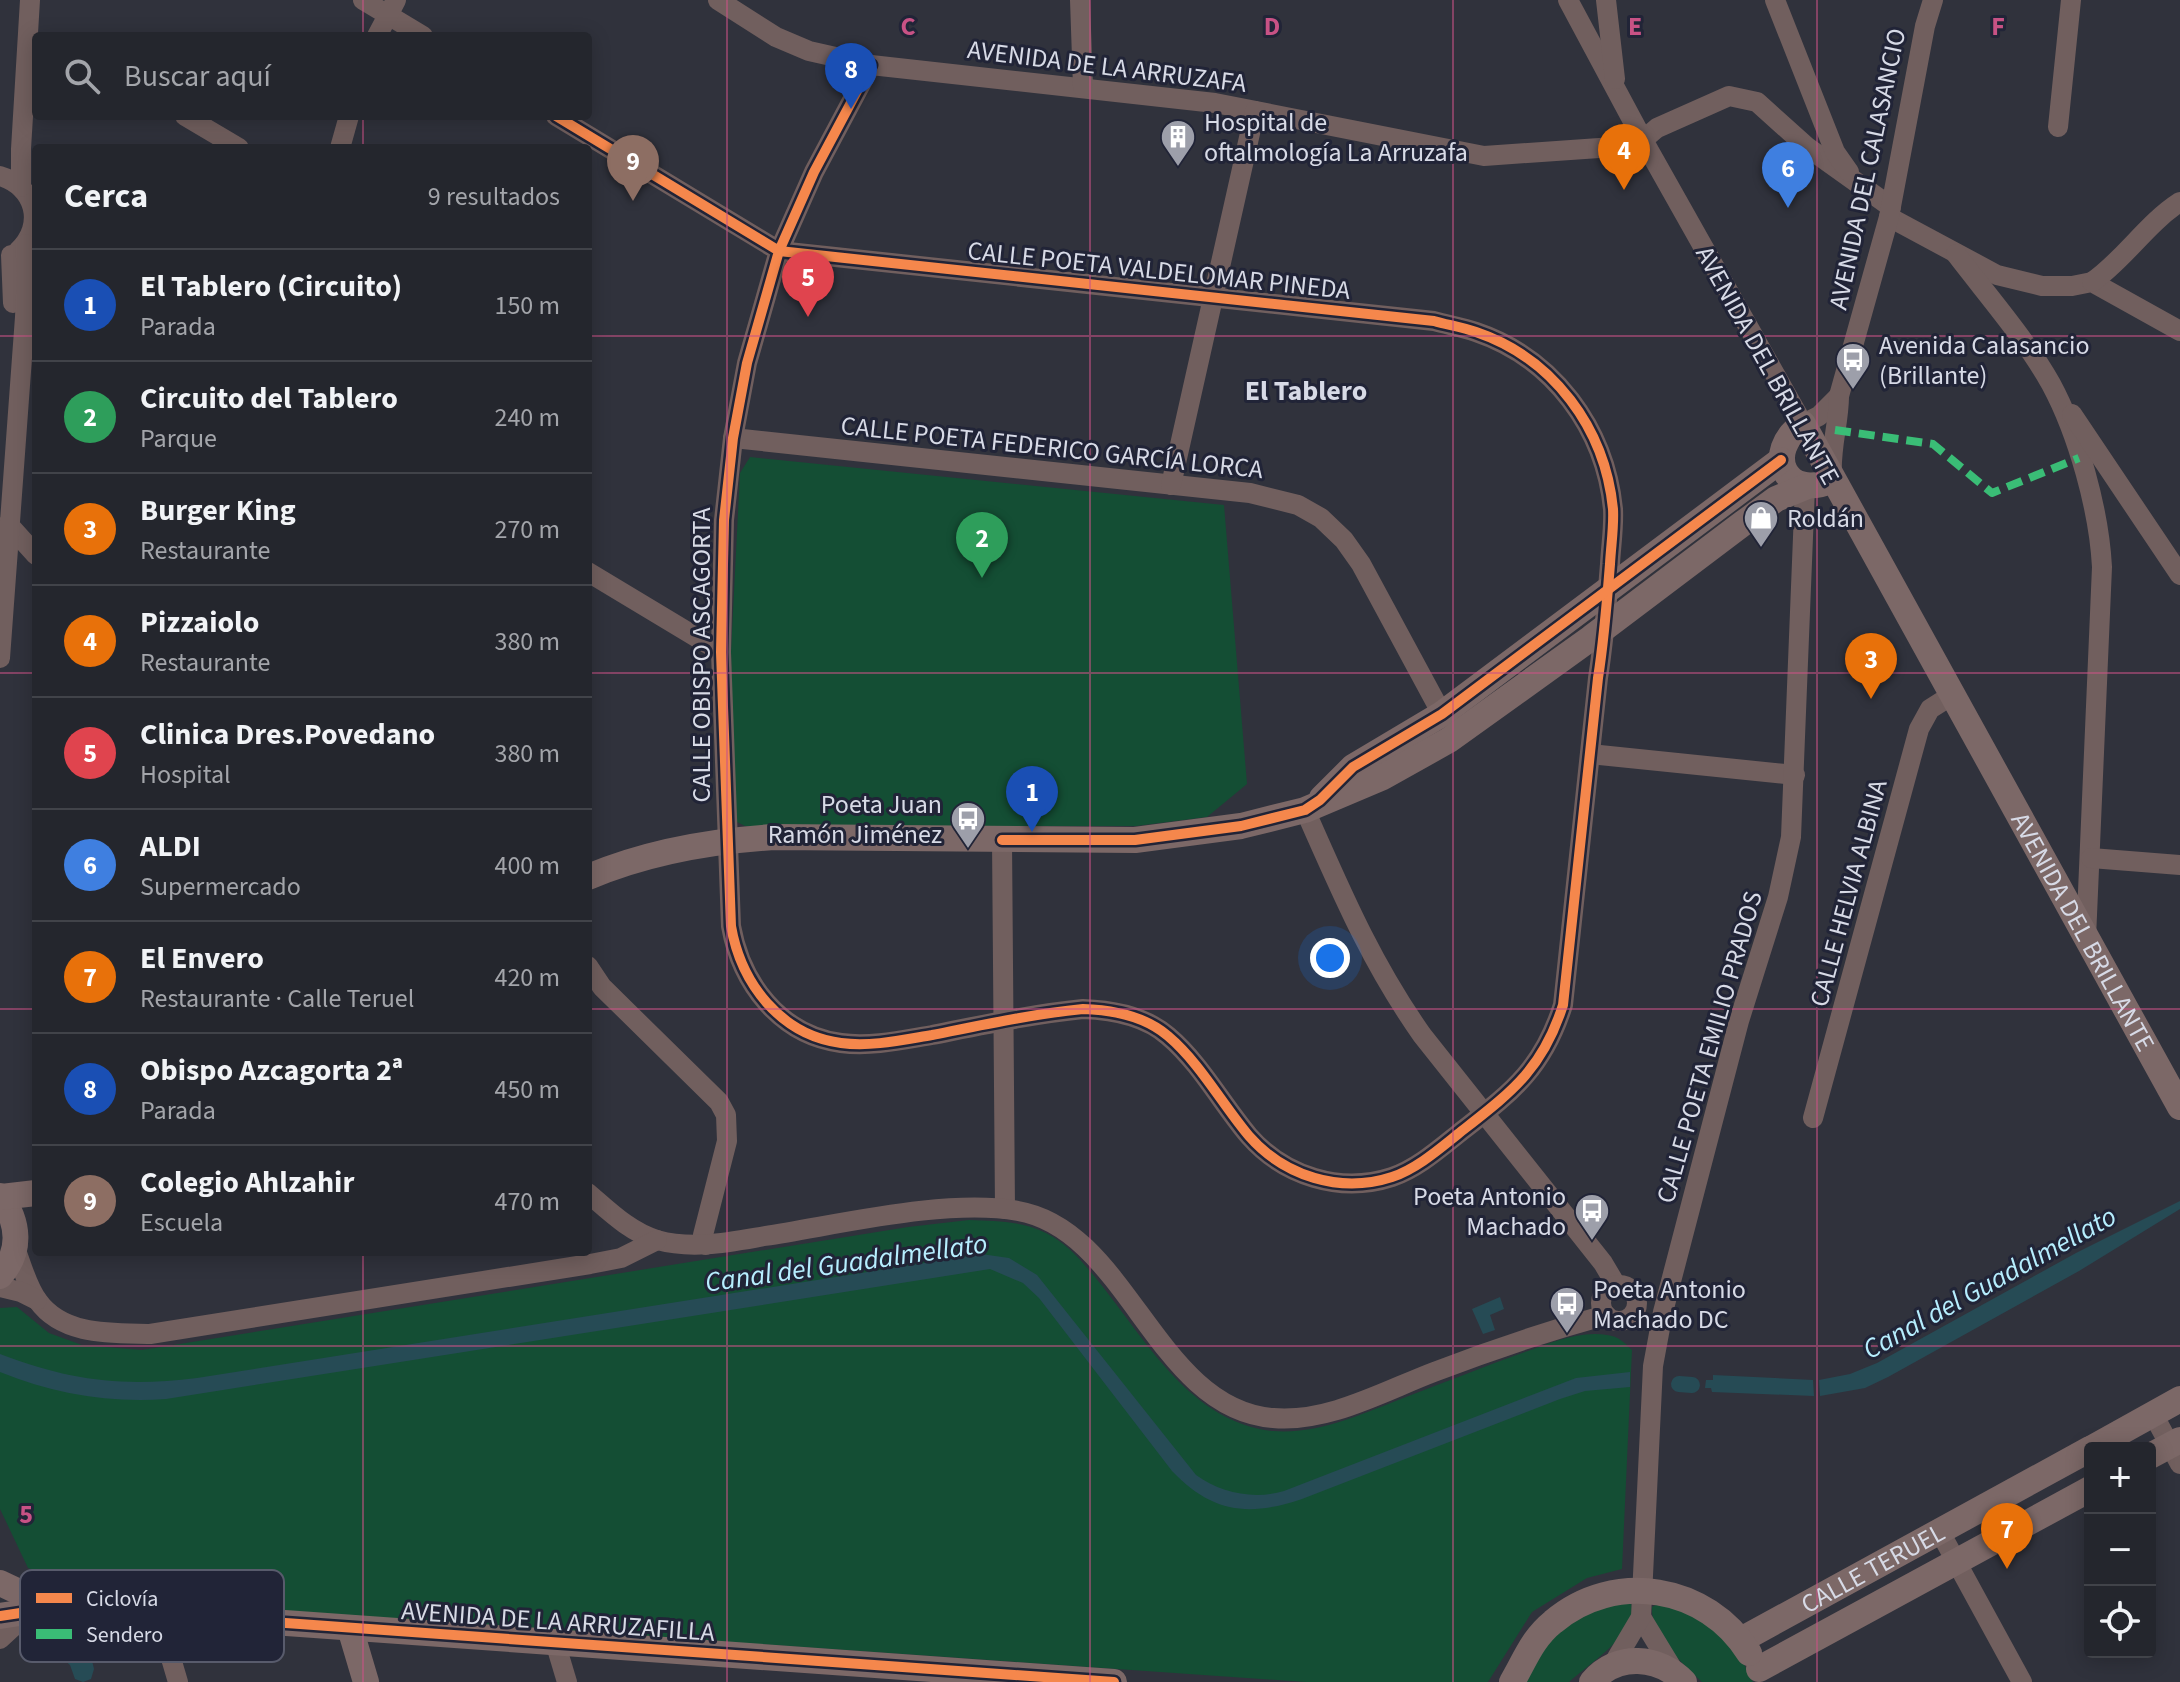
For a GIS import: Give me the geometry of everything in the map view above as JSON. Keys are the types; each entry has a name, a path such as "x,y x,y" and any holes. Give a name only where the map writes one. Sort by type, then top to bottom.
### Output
{"main road":[{"path":"1803,424 1789,433 1782,447 1781,460 1788,477 1805,487"},
{"name":"AVENIDA DEL BRILLANTE","path":"1803,424 2180,1107"},
{"path":"1305,810 1320,800 1353,767 1442,714 1781,460"},
{"path":"592,875 678,849 727,840 774,837 1148,839 1241,826 1305,810 1383,777 1449,740 1776,499 1832,480"},
{"path":"0,1196 32,1194"},
{"path":"0,1196 10,1209 15,1235"},
{"path":"0,1276 9,1265 15,1235 32,1202"},
{"name":"CALLE TERUEL","path":"2102,1442 2180,1399"},
{"name":"CALLE TERUEL","path":"1741,1640 2084,1452"},
{"name":"CALLE TERUEL","path":"1760,1675 2084,1492"},
{"name":"AVENIDA DE LA ARRUZAFILLA","path":"0,1583 20,1592"},
{"path":"1512,1682 1529,1649 1564,1613 1607,1593 1643,1589 1667,1593 1698,1605 1741,1640 1760,1675"},
{"name":"AVENIDA DE LA ARRUZAFILLA","path":"0,1616 20,1613"},
{"name":"AVENIDA DE LA ARRUZAFILLA","path":"284,1623 555,1642 764,1670 1101,1682"},
{"path":"350,1628 366,1682"},
{"path":"1602,1674 1628,1661 1645,1661 1661,1665 1680,1678"}],"street":[{"path":"30,0 21,149 27,196 32,208"},
{"path":"41,32 43,0"},
{"path":"363,0 392,7 419,32"},
{"name":"AVENIDA DE LA ARRUZAFA","path":"718,0 739,16 798,46 871,65 1215,103 1484,156 1628,146 1643,140"},
{"path":"1080,0 1083,87"},
{"name":"AVENIDA DEL BRILLANTE","path":"1568,0 1803,424"},
{"path":"1606,0 1616,91"},
{"path":"1775,0 1835,152 1853,179"},
{"name":"AVENIDA DEL CALASANCIO","path":"1832,480 1831,451 1839,413 1839,396 1890,212 1925,26 1933,0"},
{"path":"2058,127 2071,0"},
{"path":"379,32 392,7"},
{"name":"CALLE OBISPO ASCAGORTA","path":"871,65 814,172 779,251 747,363 733,438 724,520 721,652 727,840 735,951 753,987 786,1020 811,1035 839,1043 871,1044 1083,1009 1107,1010 1131,1016 1168,1036 1264,1152 1312,1178 1342,1184 1394,1177 1418,1164 1485,1113"},
{"path":"1643,140 1657,128 1729,96 1757,102 1807,147 1853,179 1890,212 1956,254 1997,275 2042,286 2092,282 2180,202"},
{"path":"1171,485 1255,111"},
{"path":"33,144 36,120"},
{"path":"192,120 232,144"},
{"path":"341,144 348,120"},
{"name":"CALLE POETA VALDELOMAR PINEDA","path":"563,120 779,251 1434,321 1477,332 1512,348 1556,380 1590,429 1610,486 1613,512 1606,627 1563,1005 1548,1045 1535,1065 1522,1081 1485,1113"},
{"path":"21,149 0,175 11,179 27,196"},
{"path":"27,196 32,152"},
{"path":"0,502 14,283 21,247 32,222"},
{"path":"0,658 8,524 32,270 21,247"},
{"path":"1956,254 2028,349 2180,575"},
{"path":"2092,282 2180,331"},
{"path":"2051,385 2090,488 2100,536 2102,567 2086,938"},
{"path":"1803,424 1819,416 1839,396"},
{"name":"CALLE POETA FEDERICO GARCÍA LORCA","path":"733,438 1267,495 1298,505 1321,518 1344,540 1361,564 1442,714"},
{"path":"2090,488 2113,475"},
{"name":"CALLE POETA EMILIO PRADOS","path":"1641,1617 1653,1366 1663,1312 1739,1021 1783,876 1791,837 1805,487"},
{"path":"8,524 32,551"},
{"path":"592,574 721,652"},
{"name":"CALLE HELVIA ALBINA","path":"1813,1118 1919,729 1930,709 1952,695"},
{"path":"1590,754 1795,775"},
{"path":"1305,810 1379,970 1422,1035 1603,1263 1616,1285"},
{"path":"1002,840 1005,1209"},
{"path":"2091,858 2180,865"},
{"path":"592,972 602,987 719,1102 726,1115 727,1141 703,1235 706,1245"},
{"path":"592,1196 618,1219 657,1240 706,1245 925,1211 963,1208 1019,1211 1047,1220 1092,1255 1198,1384 1231,1407 1268,1418 1302,1418 1337,1409 1510,1344 1606,1315 1622,1320 1632,1315 1637,1306 1633,1291 1616,1285 1607,1289 1602,1299 1606,1315"},
{"path":"15,1235 37,1300"},
{"path":"0,1287 37,1300 49,1313 73,1326 115,1333 150,1334 606,1261 621,1258 657,1240"},
{"path":"1637,1306 1663,1312"},
{"path":"2153,1414 2170,1451"},
{"path":"1940,1532 2022,1682"},
{"path":"1602,1674 1641,1617 1680,1678"},
{"path":"0,1639 20,1624"},
{"path":"555,1642 567,1682"},
{"path":"172,1662 178,1682"}],"green space":[{"path":"750,457 1224,505 1247,784 1207,817 1136,826 745,826 735,821 731,652 740,473"},
{"path":"969,1220 999,1221 1037,1229 1054,1238 1084,1264 1155,1356 1196,1397 1219,1413 1245,1425 1273,1431 1307,1430 1341,1422 1565,1338 1597,1334 1618,1338 1632,1350 1622,1569 1587,1578 1532,1612 1488,1682 1306,1682 284,1611 284,1570 34,1570 28,1568 0,1509 0,1308 17,1307 49,1333 82,1345 142,1350 908,1227"},
{"path":"1615,1601 1631,1603 1631,1614 1628,1625 1600,1657 1569,1682 1522,1682 1528,1665 1574,1614"},
{"path":"1661,1602 1693,1611 1738,1652 1753,1682 1702,1682 1669,1648 1656,1628 1652,1607"}],"water":[{"path":"2180,1201 2180,1209 2079,1271 1888,1377 1865,1388 1820,1396 1819,1380 1850,1374 1877,1363 2076,1253"},
{"path":"981,1254 1009,1258 1037,1275 1196,1475 1238,1493 1261,1495 1284,1491 1576,1378 1630,1372 1630,1387 1585,1391 1302,1499 1283,1505 1248,1509 1217,1503 1187,1485 1172,1471 1039,1298 1023,1283 990,1269 166,1399 124,1400 82,1395 41,1386 0,1372 0,1354 50,1370 97,1380 145,1382 197,1378"},
{"path":"1500,1297 1504,1309 1490,1315 1495,1330 1483,1334 1472,1309"},
{"path":"1713,1375 1813,1380 1814,1396 1712,1392 1711,1388 1705,1388 1706,1380 1713,1380"},
{"path":"67,1662 92,1662 94,1669 91,1679 83,1682 75,1679"}],"waterway":[{"name":"Canal del Guadalmellato","path":"1679,1384 1692,1385"}],"marked path":[{"path":"1835,430 1933,444 1992,493 2079,458"}],"cycle path":[{"path":"779,251 814,172 871,65"},
{"path":"563,120 779,251"},
{"path":"779,251 1434,321 1471,330 1504,344 1529,359 1570,400 1599,451 1608,479 1613,516 1605,621 1563,1005 1545,1047 1522,1079 1443,1146 1401,1174 1372,1182 1333,1182 1314,1178 1279,1162 1263,1150 1180,1047 1159,1029 1128,1015 1083,1009 898,1041 841,1043 799,1029 767,1003 754,986 736,947 731,926 721,652 724,520 733,438 747,363 779,251"},
{"path":"1002,840 1135,840 1241,826 1305,810 1320,800 1353,767 1442,714 1781,460"},
{"path":"0,1616 20,1613"},
{"path":"284,1623 1114,1682"}],"place":[{"name":"Obispo Azcagorta 2ª","path":"851,109"},
{"name":"Hospital de oftalmología La Arruzafa","path":"1178,168"},
{"name":"Pizzaiolo","path":"1624,190"},
{"name":"Colegio Ahlzahir","path":"633,201"},
{"name":"ALDI","path":"1788,208"},
{"name":"Clinica Dres.Povedano","path":"808,317"},
{"name":"Avenida Calasancio (Brillante)","path":"1853,391"},
{"name":"Roldán","path":"1761,549"},
{"name":"Circuito del Tablero","path":"982,578"},
{"name":"Burger King","path":"1871,699"},
{"name":"El Tablero (Circuito)","path":"1032,832"},
{"name":"Poeta Juan Ramón Jiménez","path":"968,850"},
{"name":"Poeta Antonio Machado","path":"1592,1242"},
{"name":"Poeta Antonio Machado DC","path":"1567,1335"},
{"name":"El Envero","path":"2007,1569"}],"district":[{"name":"El Tablero","path":"1306,390"}]}
